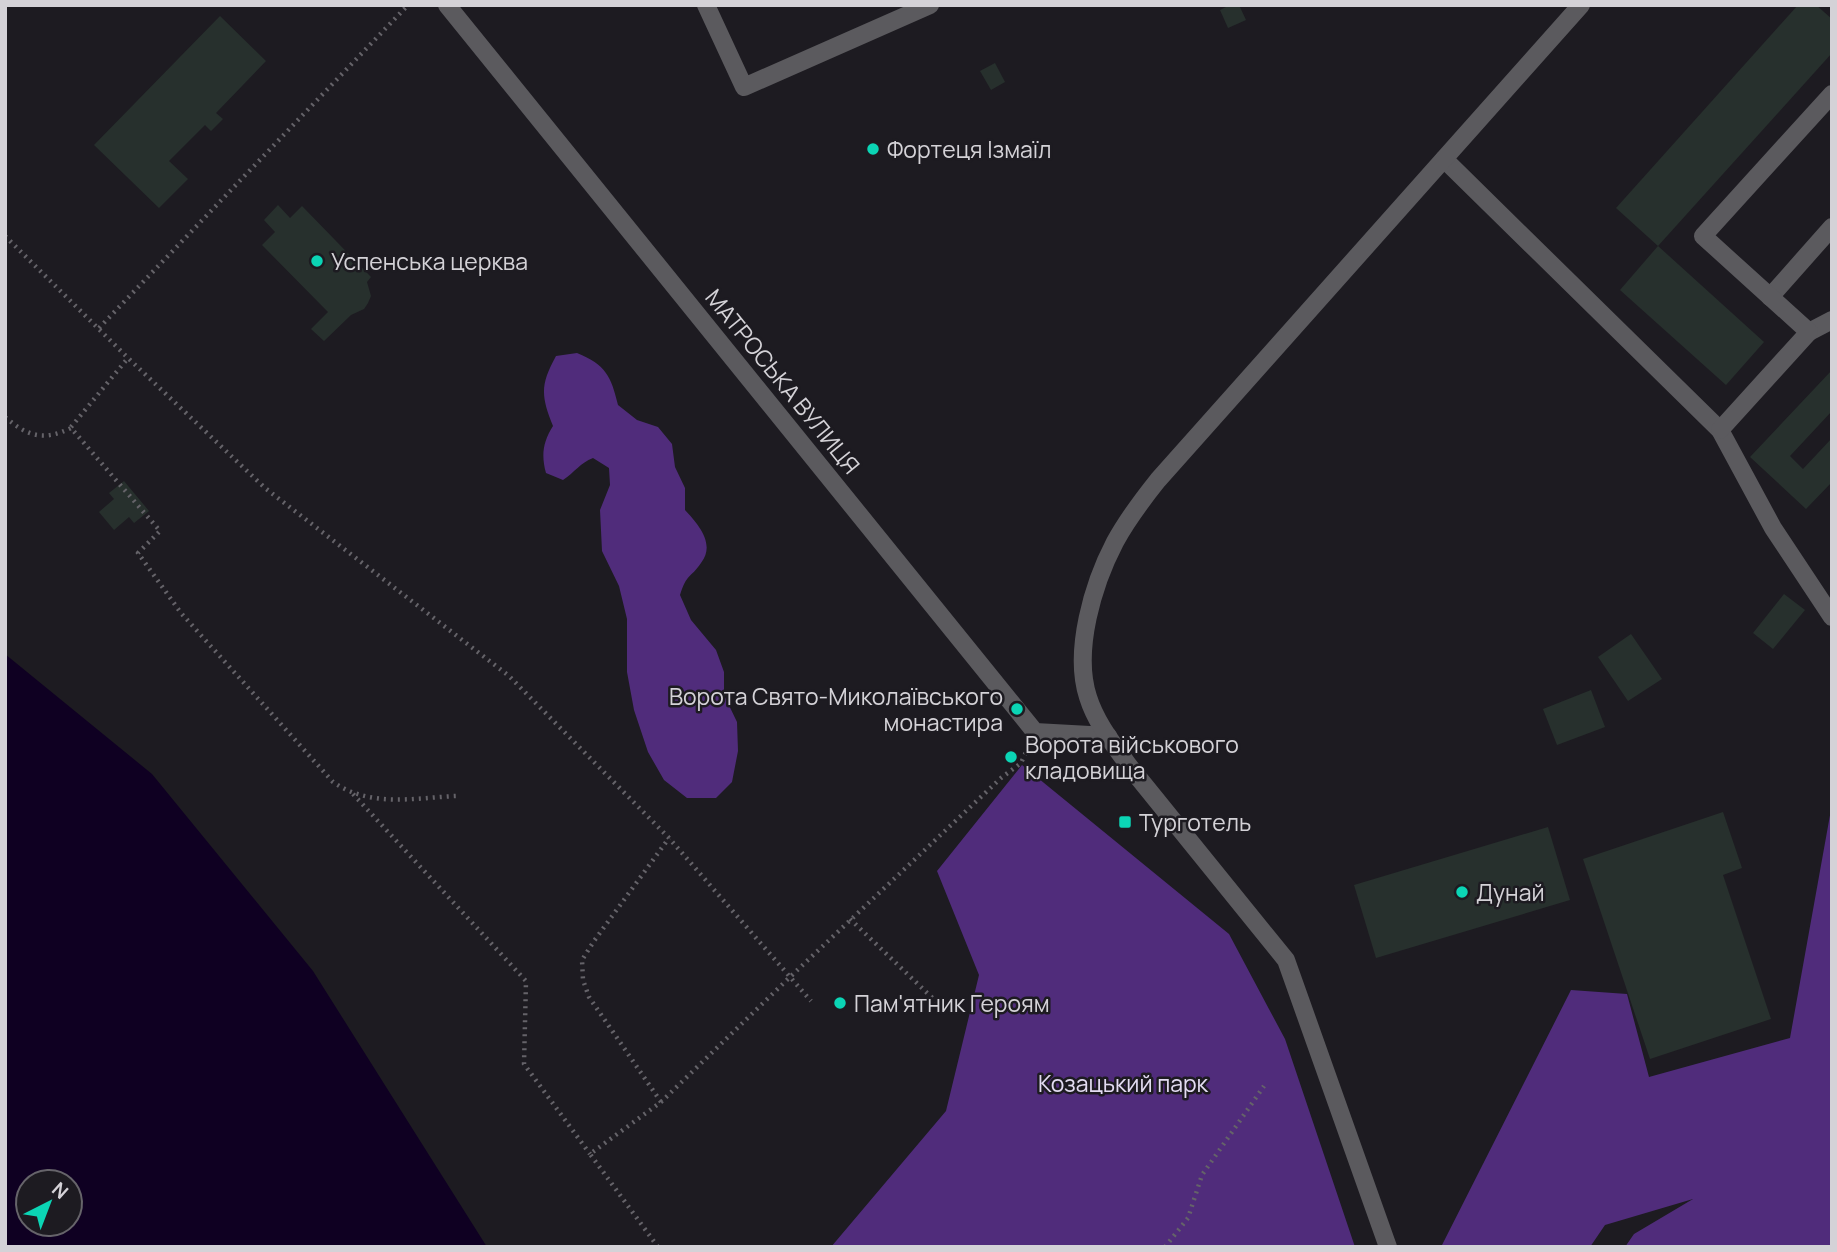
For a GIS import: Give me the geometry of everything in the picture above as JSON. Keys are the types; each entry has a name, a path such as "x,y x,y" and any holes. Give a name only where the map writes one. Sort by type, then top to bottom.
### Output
{"street":[{"name":"МАТРОСЬКА ВУЛИЦЯ","path":"447,5 1035,732"},
{"path":"706,5 744,87 930,5"},
{"path":"1388,1247 1286,960 1129,766 1108,736 1087,696 1083,653 1089,615 1100,578 1115,543 1158,480 1581,5"},
{"path":"1809,332 1703,236 1832,94"},
{"path":"1444,159 1720,430 1773,528 1832,617"},
{"path":"1770,297 1832,227"},
{"path":"1720,430 1809,332 1832,320"},
{"path":"1035,732 1108,736"}],"path":[{"path":"99,328 408,5"},
{"path":"5,236 265,488 509,676 669,838 811,1001"},
{"path":"5,417 16,427 34,435 54,435 71,428 128,358"},
{"path":"71,428 160,531 138,553 181,613 333,782 353,794 374,800 456,796"},
{"path":"590,1154 662,1102 850,919 1001,778 1021,763 1035,732"},
{"path":"353,794 526,981 524,1064 658,1247"},
{"path":"662,1102 589,997 583,980 583,960 594,940 669,838"},
{"path":"850,919 946,1011"},
{"path":"1165,1247 1188,1218 1202,1175 1264,1086"}],"green space":[{"path":"577,353 595,362 606,373 618,405 637,420 658,427 672,444 675,467 685,488 685,510 704,535 707,549 705,556 687,579 680,595 691,620 716,650 724,672 724,695 737,722 738,751 732,782 716,798 687,798 664,780 648,752 634,710 627,672 627,619 619,586 602,551 600,510 610,485 609,468 593,458 563,480 546,473 544,449 553,426 544,398 547,375 556,356"},
{"name":"Козацький парк","path":"1022,765 1229,934 1285,1039 1355,1247 831,1247 946,1111 979,975 937,871"},
{"path":"1832,804 1832,1247 1625,1247 1634,1234 1693,1199 1605,1225 1590,1247 1441,1247 1571,990 1627,994 1649,1077 1790,1038"}],"shaded area":[{"path":"5,654 152,774 313,971 487,1247 5,1247"}],"building":[{"path":"1230,5 1239,5 1246,20 1228,28 1220,10"},
{"path":"1798,5 1816,5 1832,19 1832,53 1658,246 1616,208"},
{"path":"220,16 266,61 216,113 223,119 211,131 205,125 169,161 188,179 159,208 94,145"},
{"path":"995,63 1005,82 991,90 980,71"},
{"name":"Успенська церква","path":"278,205 290,218 302,206 371,277 367,282 371,296 364,309 351,315 324,341 311,329 328,312 262,245 275,232 264,220"},
{"path":"1658,246 1764,342 1726,385 1620,290"},
{"path":"1832,370 1832,411 1790,456 1803,469 1832,438 1832,482 1806,509 1750,457"},
{"path":"124,481 149,511 134,523 129,517 114,530 99,512 114,499 109,493"},
{"path":"1784,594 1805,610 1773,649 1753,633"},
{"path":"1631,634 1662,679 1628,701 1598,657"},
{"path":"1591,690 1605,727 1557,745 1543,709"},
{"path":"1723,812 1742,868 1723,875 1771,1019 1650,1059 1583,859"},
{"name":"Дунай","path":"1548,827 1570,900 1376,958 1354,885"}],"place":[{"name":"Фортеця Ізмаїл","path":"873,149"},
{"name":"Успенська церква","path":"317,261"},
{"name":"Ворота Свято-Миколаївського монастира","path":"1017,709"},
{"name":"Ворота військового кладовища","path":"1011,757"},
{"name":"Турготель","path":"1125,822"},
{"name":"Дунай","path":"1462,892"},
{"name":"Пам'ятник Героям","path":"840,1003"}]}
